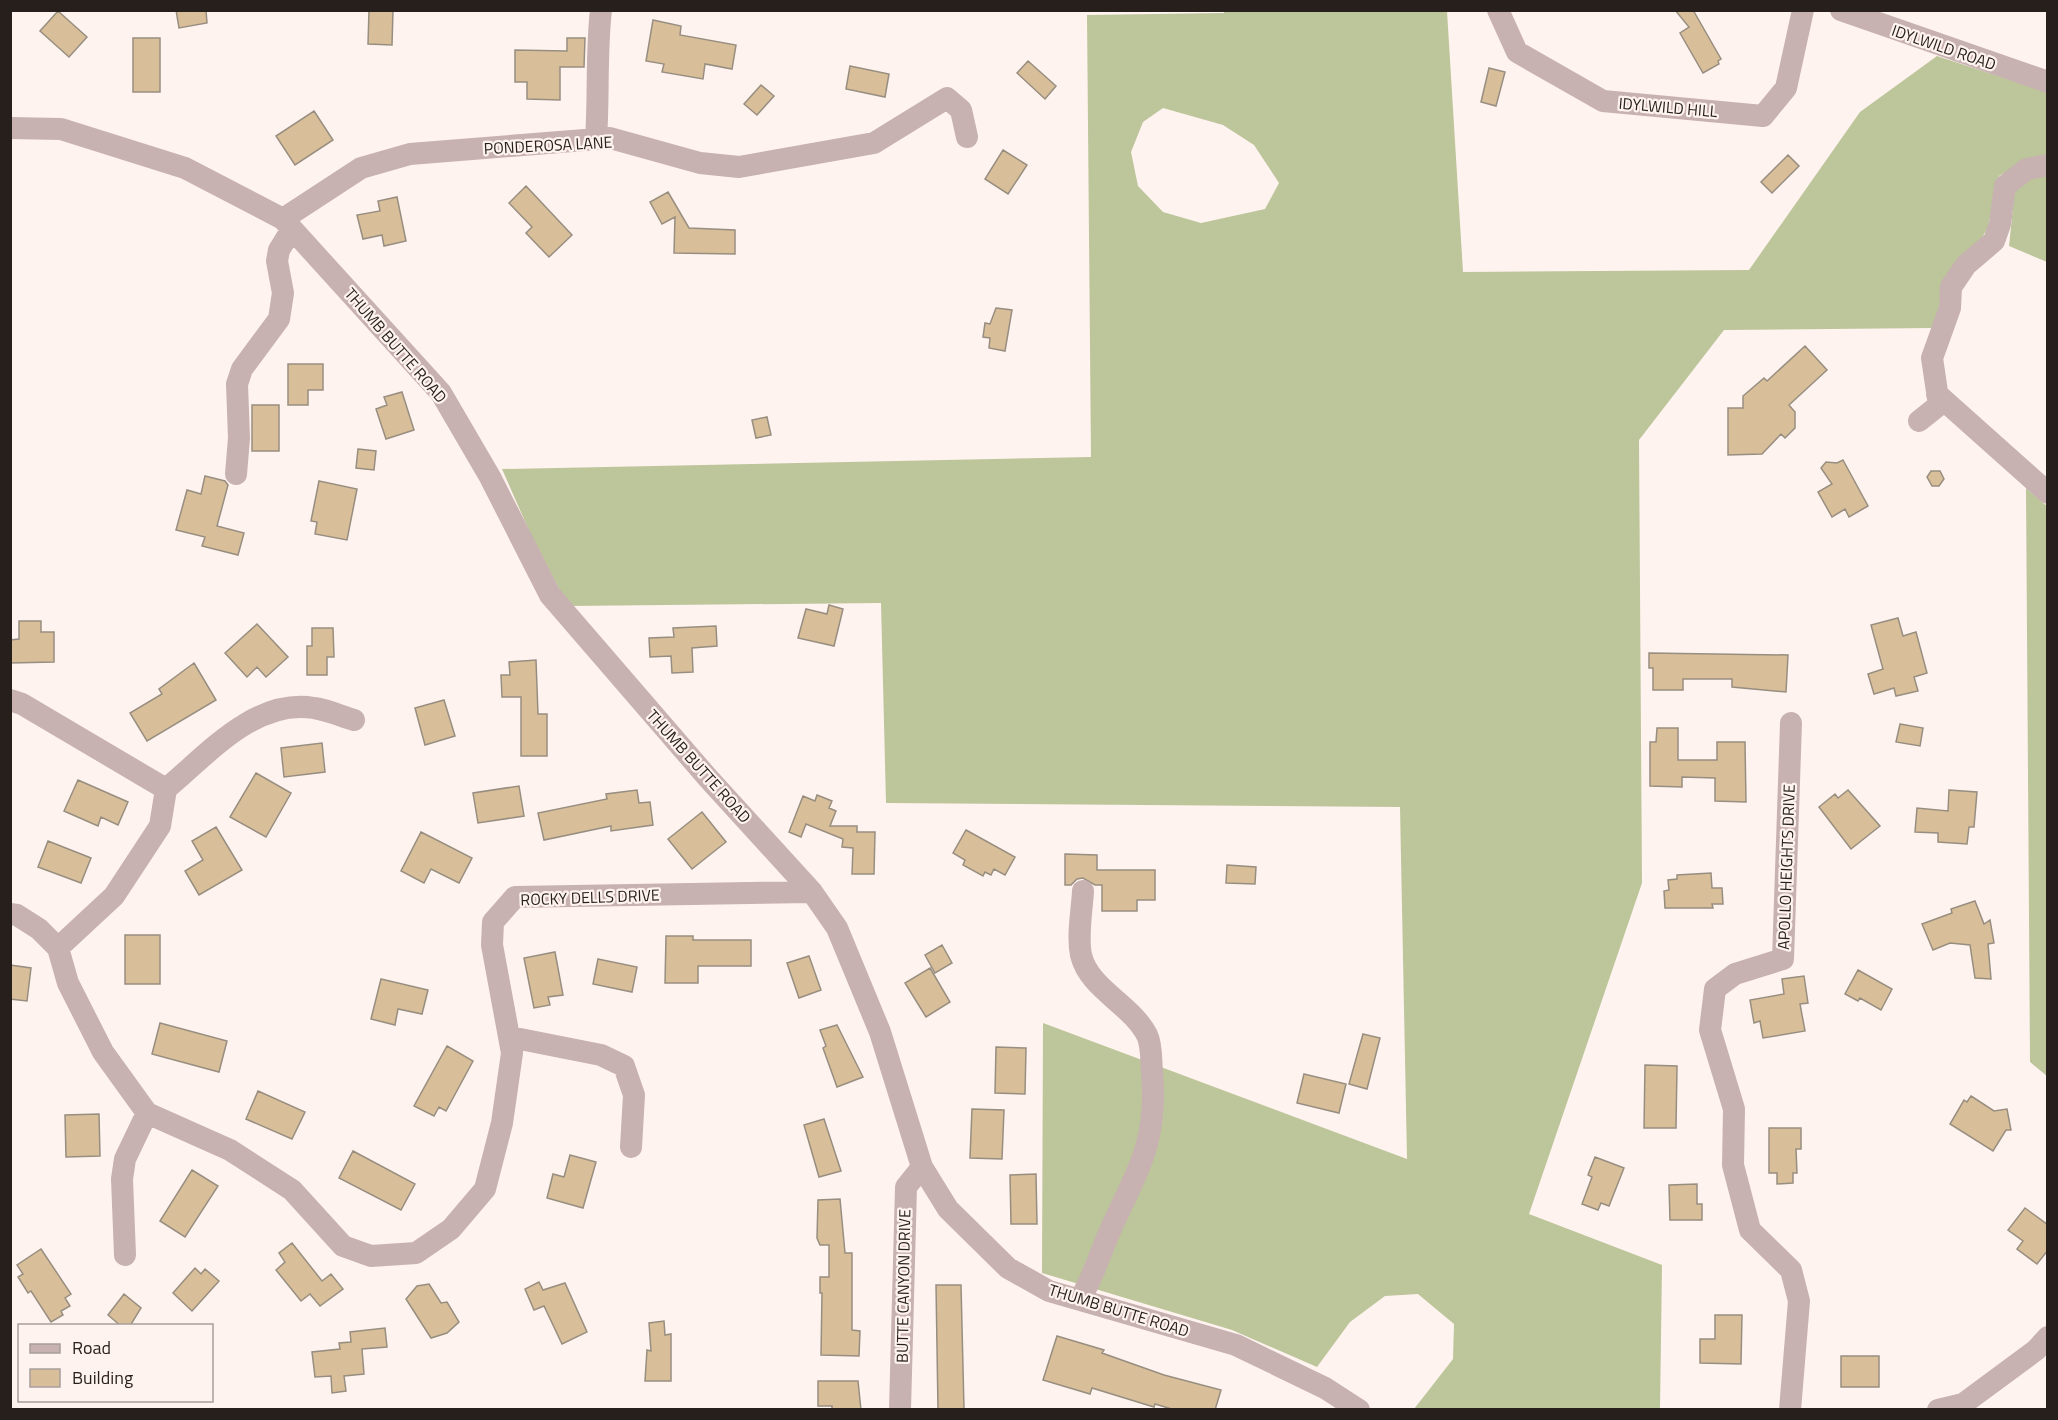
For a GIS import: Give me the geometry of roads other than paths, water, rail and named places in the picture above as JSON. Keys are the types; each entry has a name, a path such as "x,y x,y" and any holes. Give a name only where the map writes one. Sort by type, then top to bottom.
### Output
{"street":[{"path":"596,139 600,95 598,34 601,10"},
{"name":"IDYLWILD HILL","path":"1498,10 1517,52 1603,101 1763,116 1786,88 1803,10"},
{"name":"IDYLWILD ROAD","path":"1842,10 1887,19 2048,82"},
{"name":"PONDEROSA LANE","path":"288,224 361,168 410,154 610,138 700,163 739,167 873,143 947,98 961,110 967,137"},
{"name":"THUMB BUTTE ROAD","path":"10,128 61,129 185,168 288,224 441,393 490,477 550,596 708,778 812,892 837,928 861,978 922,1167 948,1209 1008,1268 1049,1291 1236,1345 1325,1388 1359,1410"},
{"path":"1919,421 1939,405 1932,358 1950,308 1951,286 1966,265 1994,242 2001,224 2005,186 2027,169 2048,165"},
{"path":"236,474 239,438 237,384 242,369 279,319 283,293 277,261 288,224"},
{"path":"1937,394 2048,493"},
{"path":"10,700 22,704 166,789"},
{"path":"58,948 114,896 160,826 166,789 244,725 275,710 314,707 354,720"},
{"name":"APOLLO HEIGHTS DRIVE","path":"1791,723 1783,959 1734,974 1715,989 1710,1030 1734,1109 1733,1165 1750,1230 1791,1270 1799,1302 1795,1409"},
{"path":"1080,1299 1094,1277 1109,1233 1141,1165 1150,1138 1154,1095 1148,1038 1135,1016 1088,971 1081,956 1083,891"},
{"name":"ROCKY DELLS DRIVE","path":"147,1113 230,1150 292,1190 344,1246 371,1256 416,1253 451,1229 485,1190 502,1123 512,1053 492,945 494,922 515,897 812,892"},
{"path":"10,914 17,915 39,928 58,948 68,983 103,1052 147,1113 125,1159 122,1179 125,1255"},
{"path":"510,1037 601,1055 624,1066 634,1095 631,1147"},
{"name":"BUTTE CANYON DRIVE","path":"900,1410 906,1187 922,1167"},
{"path":"1938,1410 1963,1404 2036,1350 2048,1337"}]}
